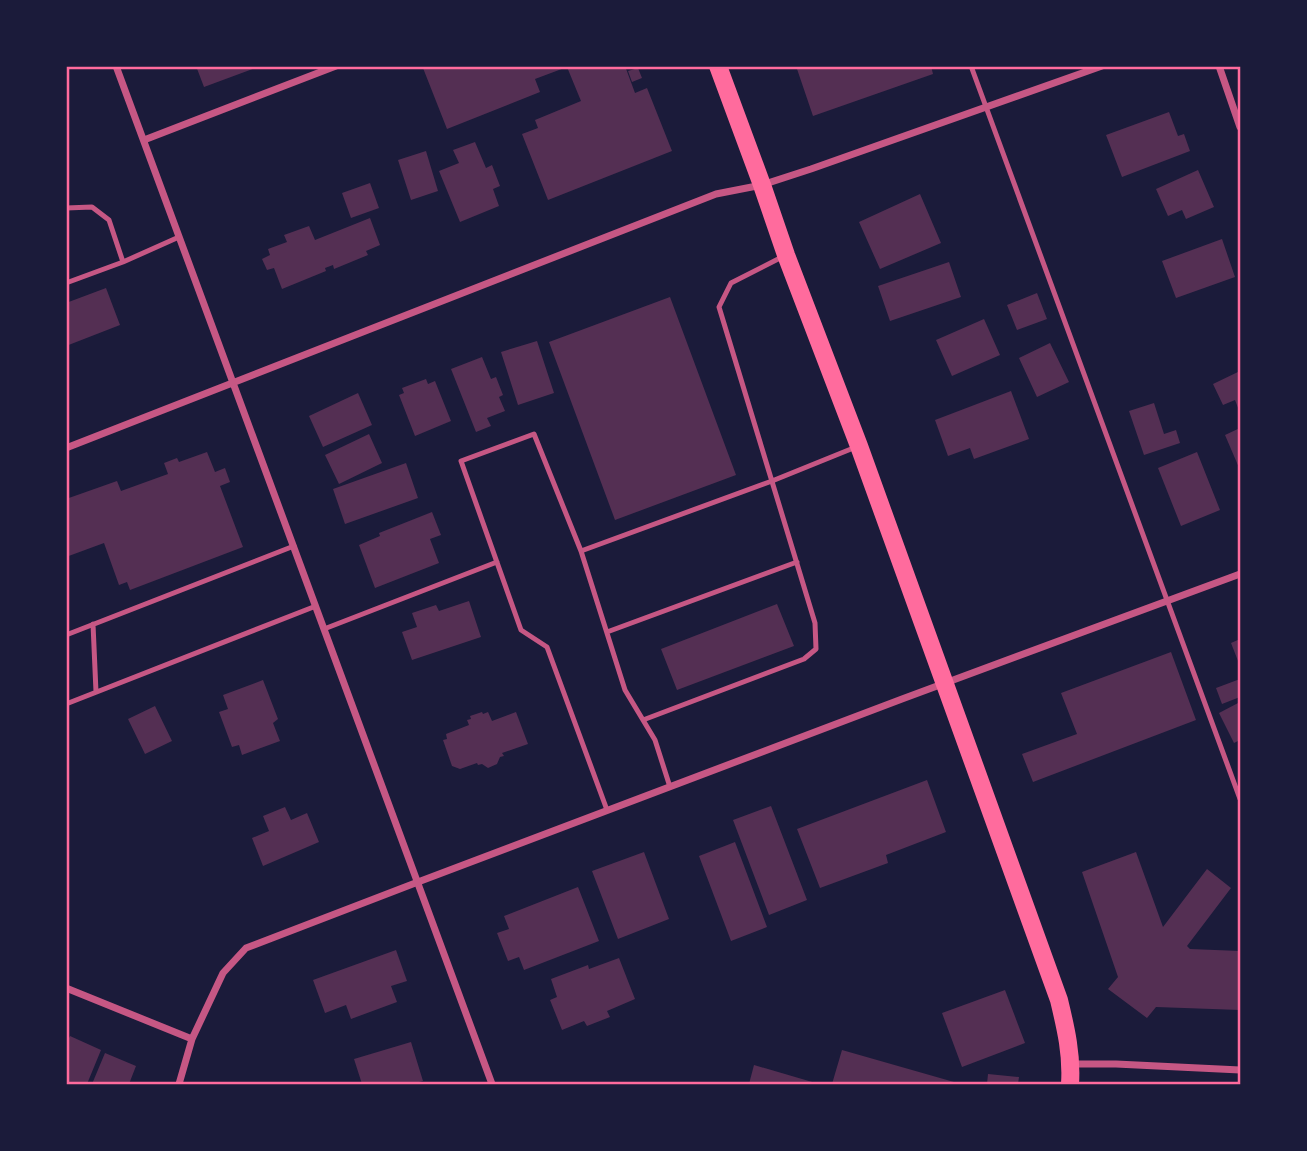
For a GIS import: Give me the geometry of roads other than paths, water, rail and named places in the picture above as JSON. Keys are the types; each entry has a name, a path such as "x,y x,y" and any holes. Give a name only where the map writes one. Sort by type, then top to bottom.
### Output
{"main road":[{"path":"718,66 859,446 1059,1000 1072,1064 1070,1084"}],"street":[{"path":"116,66 492,1084"},
{"path":"144,141 337,66"},
{"path":"66,448 716,194 762,185 1102,66"},
{"path":"1219,66 1241,127"},
{"path":"179,1084 192,1039 223,973 246,948 607,810 1241,574"},
{"path":"66,988 192,1039"},
{"path":"1072,1064 1241,1070"}],"lane":[{"path":"971,66 1241,799"},
{"path":"66,208 92,207 108,220 123,262"},
{"path":"66,283 179,237"},
{"path":"643,720 804,659 816,649 815,623 719,307 731,284 786,255"},
{"path":"607,810 547,647 521,630 461,461 534,434 581,551 625,690 655,740 670,787"},
{"path":"581,551 859,446"},
{"path":"66,635 294,547"},
{"path":"324,629 497,562"},
{"path":"607,632 797,562"},
{"path":"66,704 316,606"},
{"path":"93,624 96,692"}]}
